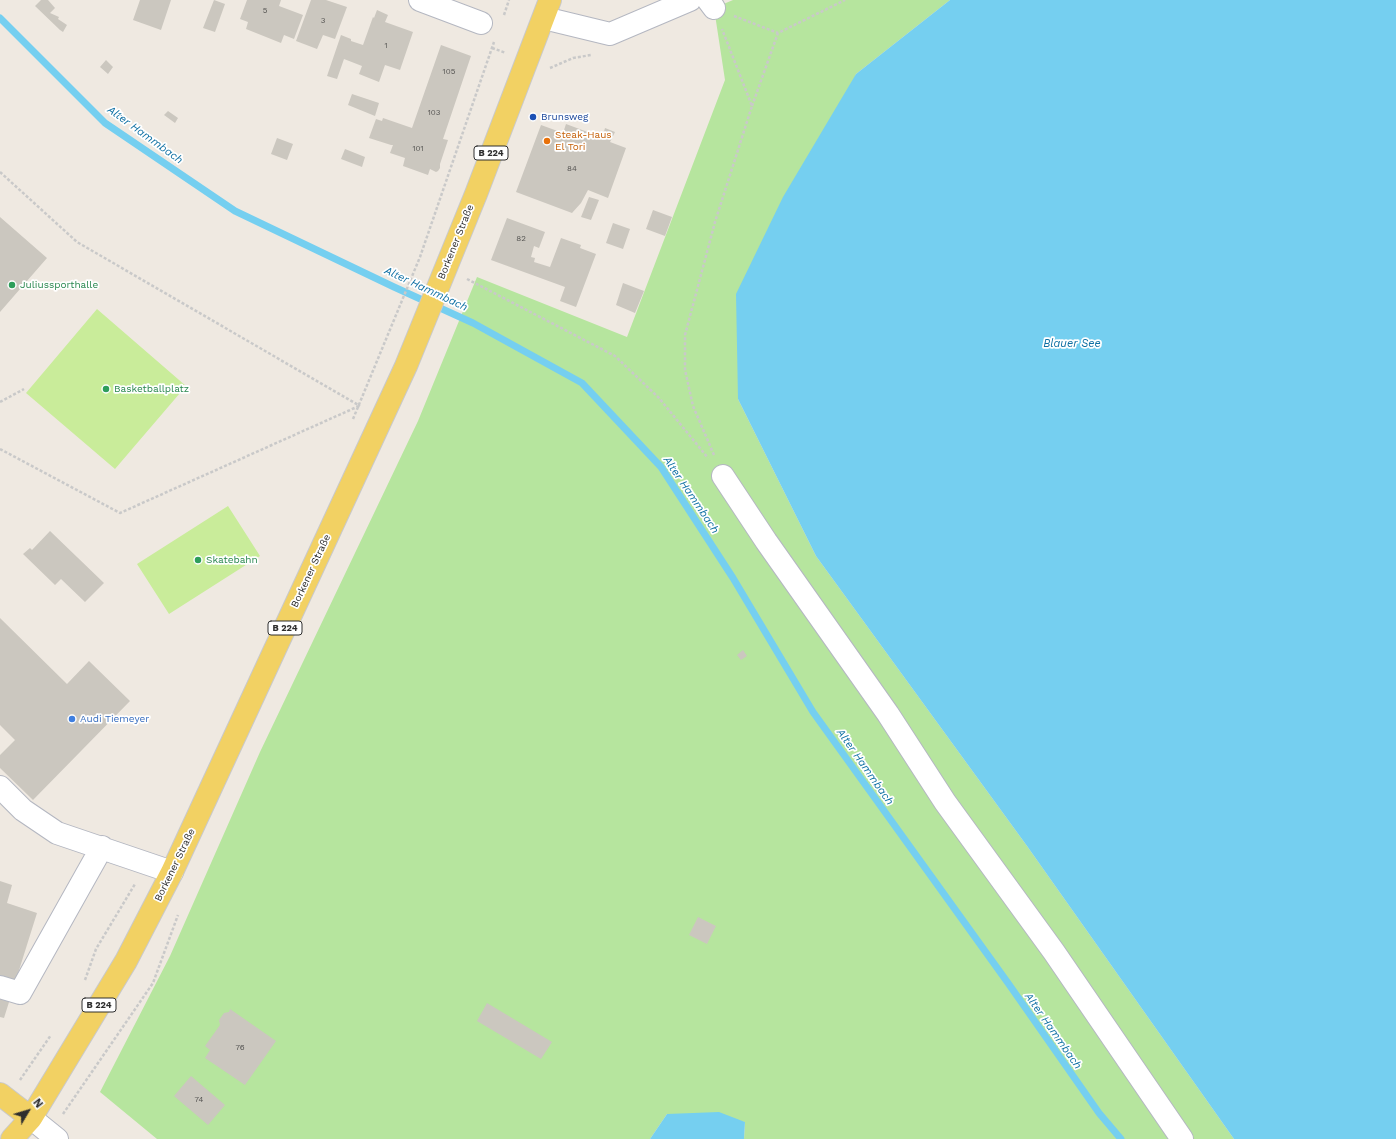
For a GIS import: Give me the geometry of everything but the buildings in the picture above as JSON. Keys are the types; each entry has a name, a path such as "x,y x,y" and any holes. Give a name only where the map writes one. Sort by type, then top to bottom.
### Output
{"main road":[{"name":"Borkener Straße","path":"12,1139 31,1118 126,961 172,872 406,366 448,264 547,9"},
{"path":"3,1096 31,1118"}],"street":[{"path":"420,0 481,24"},
{"path":"547,9 610,34 678,2"},
{"path":"723,476 766,541 888,714 945,802 1054,952 1182,1139"},
{"path":"0,787 23,810 57,833 172,872"},
{"path":"0,987 20,992 102,847"},
{"path":"31,1118 57,1139"}],"path":[{"path":"723,476 693,406 685,370 685,335 715,222 752,106 778,33 845,0"},
{"path":"711,4 778,33"},
{"path":"711,4 752,106"},
{"path":"350,426 420,257 492,48"},
{"path":"0,172 77,242 359,406"},
{"path":"465,278 614,356 659,398 723,476"},
{"path":"0,402 24,389"},
{"path":"0,449 120,513 359,406"},
{"path":"83,985 96,949 148,863"},
{"path":"3,1096 55,1030"}],"green space":[{"path":"733,0 950,0 856,74 738,399 816,556 1027,846 1234,1139 744,1139 745,1122 667,1114 650,1139 157,1139 100,1092 170,956 260,752 418,421 477,277 627,337 725,80 714,8"},
{"name":"Basketballplatz","path":"97,309 186,386 115,469 26,393"},
{"name":"Skatebahn","path":"228,506 260,556 169,614 137,564"}],"water":[{"name":"Blauer See","path":"950,0 1396,0 1396,1139 1234,1139 1027,846 816,556 738,399 736,294 783,197 856,74"},
{"path":"719,1112 745,1122 744,1139 650,1139 667,1114"}],"waterway":[{"name":"Alter Hammbach","path":"0,18 105,123 235,211 473,323 582,383 661,467 733,578 813,712 1008,983 1099,1113 1121,1139"}],"place":[{"name":"Brunsweg","path":"533,117"},
{"name":"Steak-Haus El Tori","path":"547,141"},
{"name":"Juliussporthalle","path":"12,285"},
{"name":"Basketballplatz","path":"106,389"},
{"name":"Skatebahn","path":"198,560"},
{"name":"Audi Tiemeyer","path":"72,719"}]}
